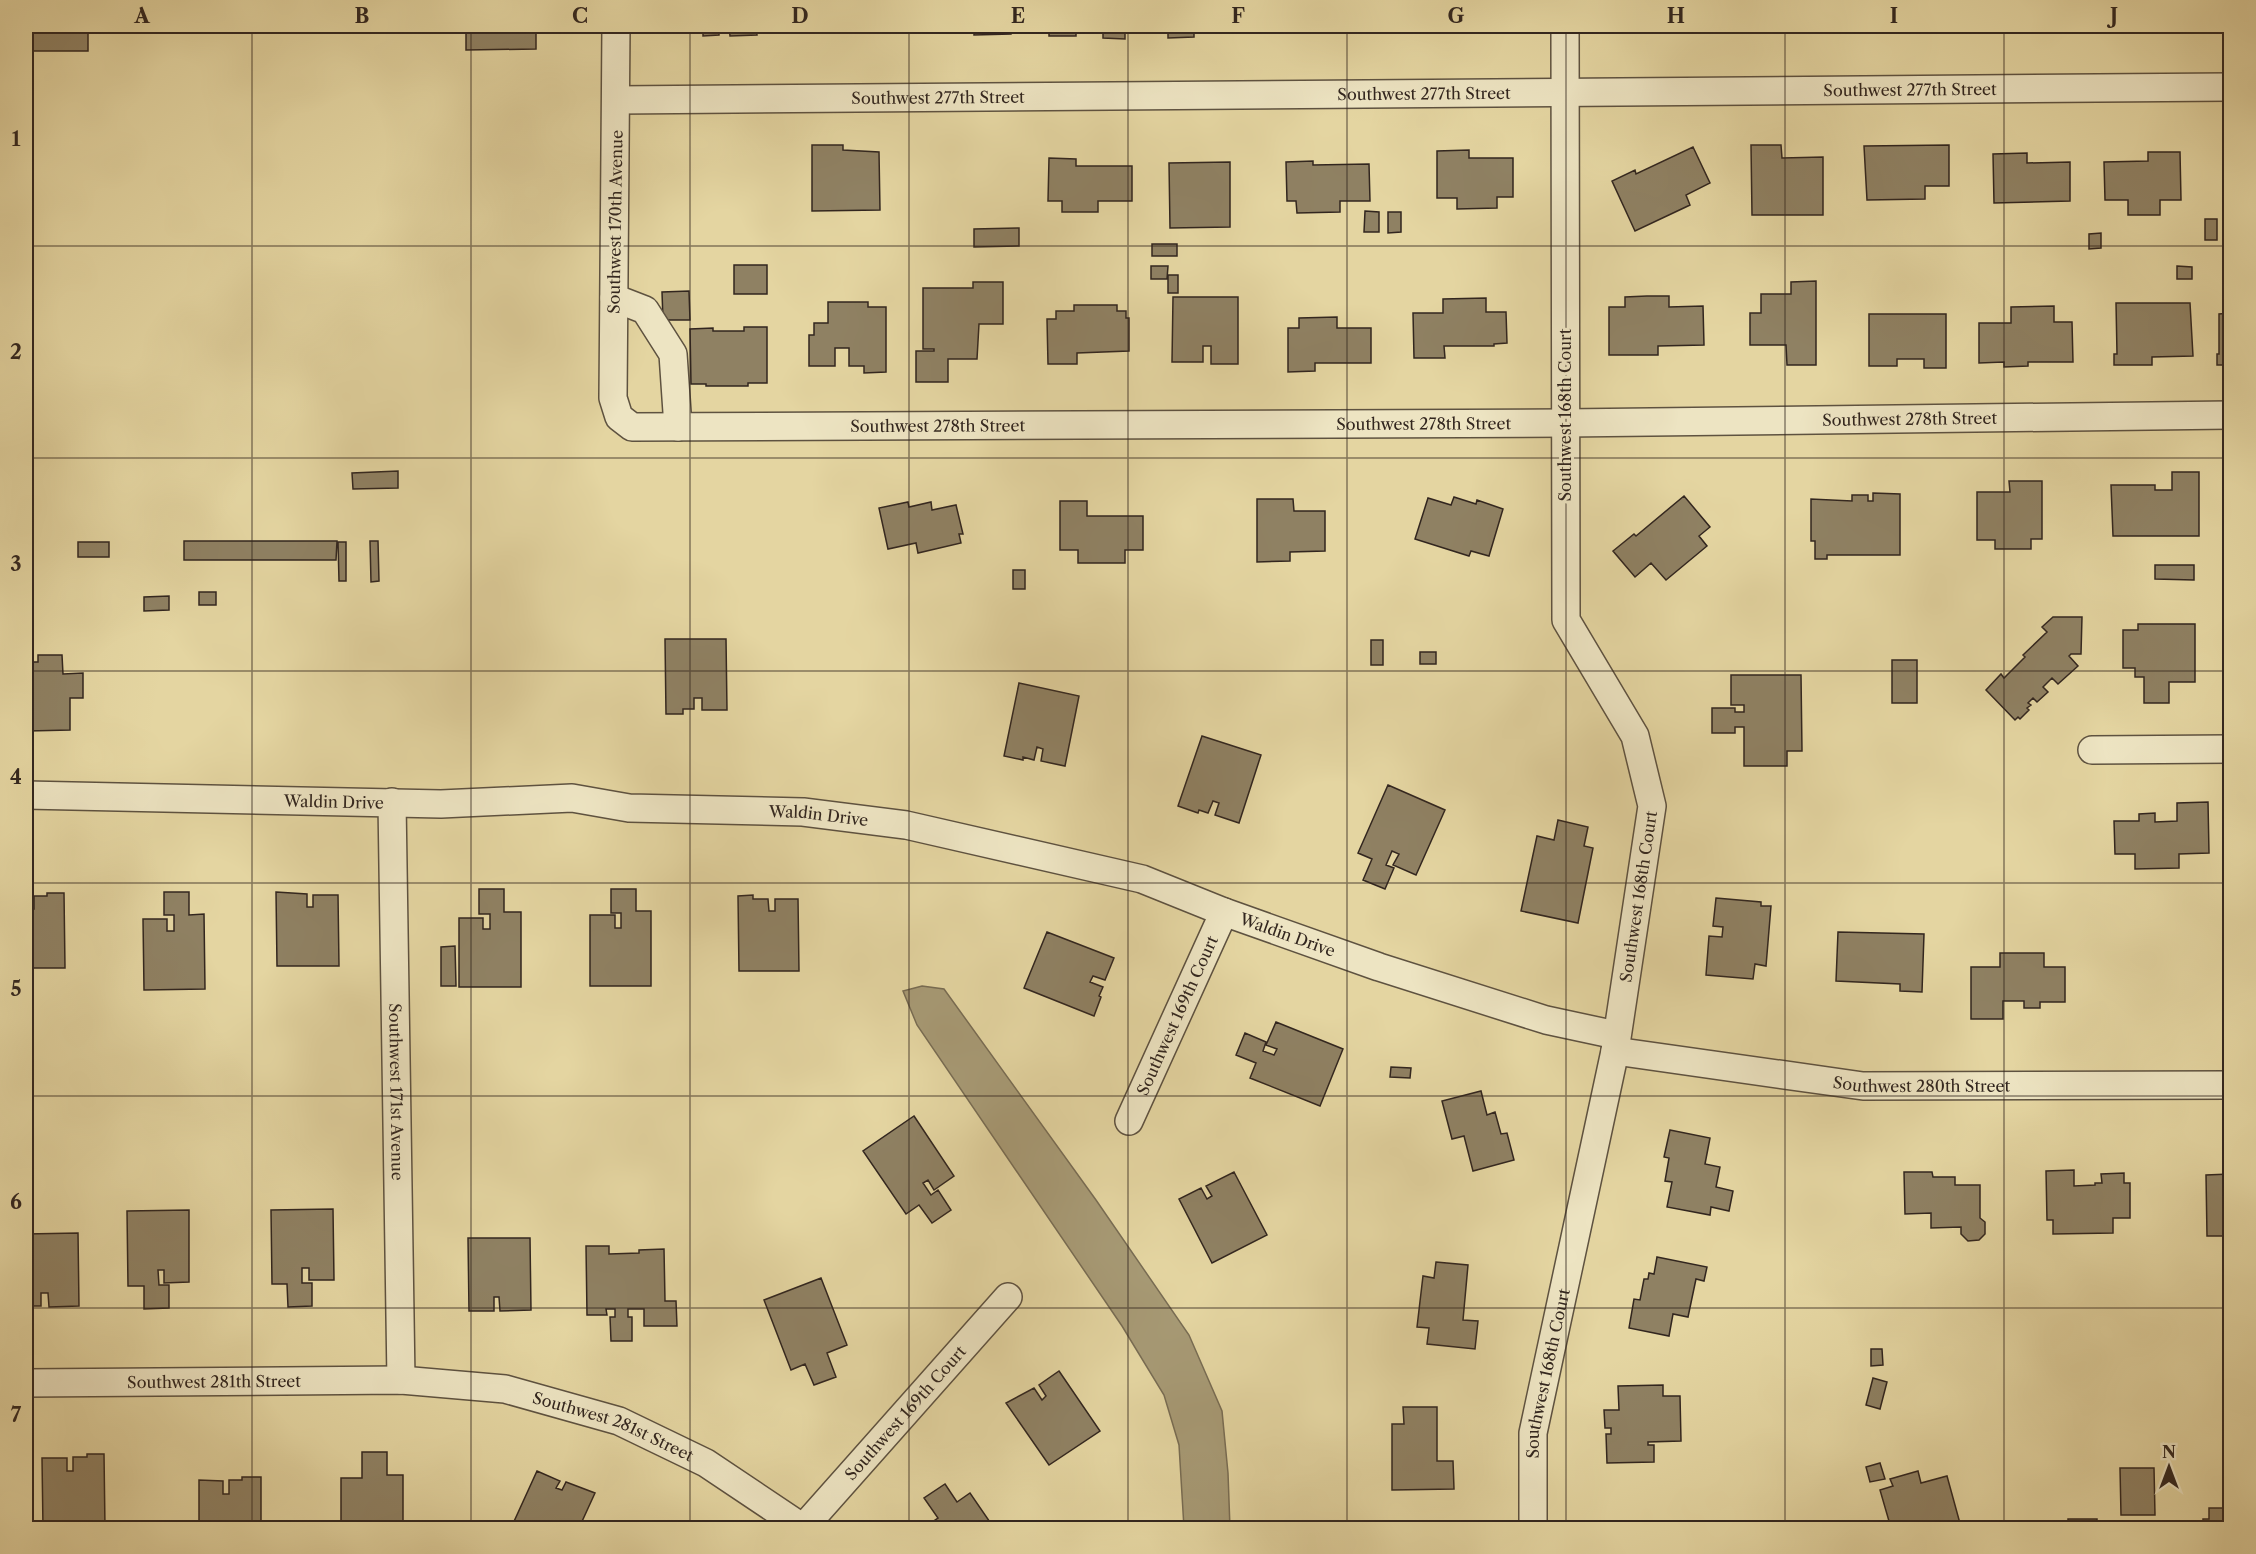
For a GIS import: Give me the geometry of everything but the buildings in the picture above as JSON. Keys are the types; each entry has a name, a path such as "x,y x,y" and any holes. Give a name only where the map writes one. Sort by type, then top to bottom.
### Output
{"street":[{"name":"Southwest 170th Avenue","path":"616,26 613,398 619,417"},
{"name":"Southwest 168th Court","path":"1533,1528 1533,1433 1616,1043 1652,806 1635,736 1566,620 1565,26"},
{"name":"Southwest 277th Street","path":"617,100 2230,87"},
{"path":"614,298 645,310 673,354 678,427"},
{"name":"Southwest 278th Street","path":"619,417 632,427 678,427 1565,423 2230,416"},
{"path":"2092,750 2230,749"},
{"name":"Waldin Drive","path":"26,795 441,804 572,798 629,807 803,812 906,825 1142,879 1224,912 1379,967 1616,1043"},
{"name":"Southwest 171st Avenue","path":"392,802 402,1380"},
{"name":"Southwest 169th Court","path":"1129,1121 1224,912"},
{"name":"Southwest 280th Street","path":"1616,1043 1863,1086 2230,1085"},
{"name":"Southwest 169th Court","path":"803,1528 1008,1297"},
{"name":"Southwest 281th Street","path":"26,1383 402,1380"},
{"name":"Southwest 281st Street","path":"402,1380 505,1389 619,1421 706,1463 803,1528"}],"shaded area":[{"path":"922,986 944,989 1096,1200 1189,1335 1222,1411 1230,1528 1184,1528 1179,1445 1164,1395 1122,1326 917,1025 903,991"}]}
